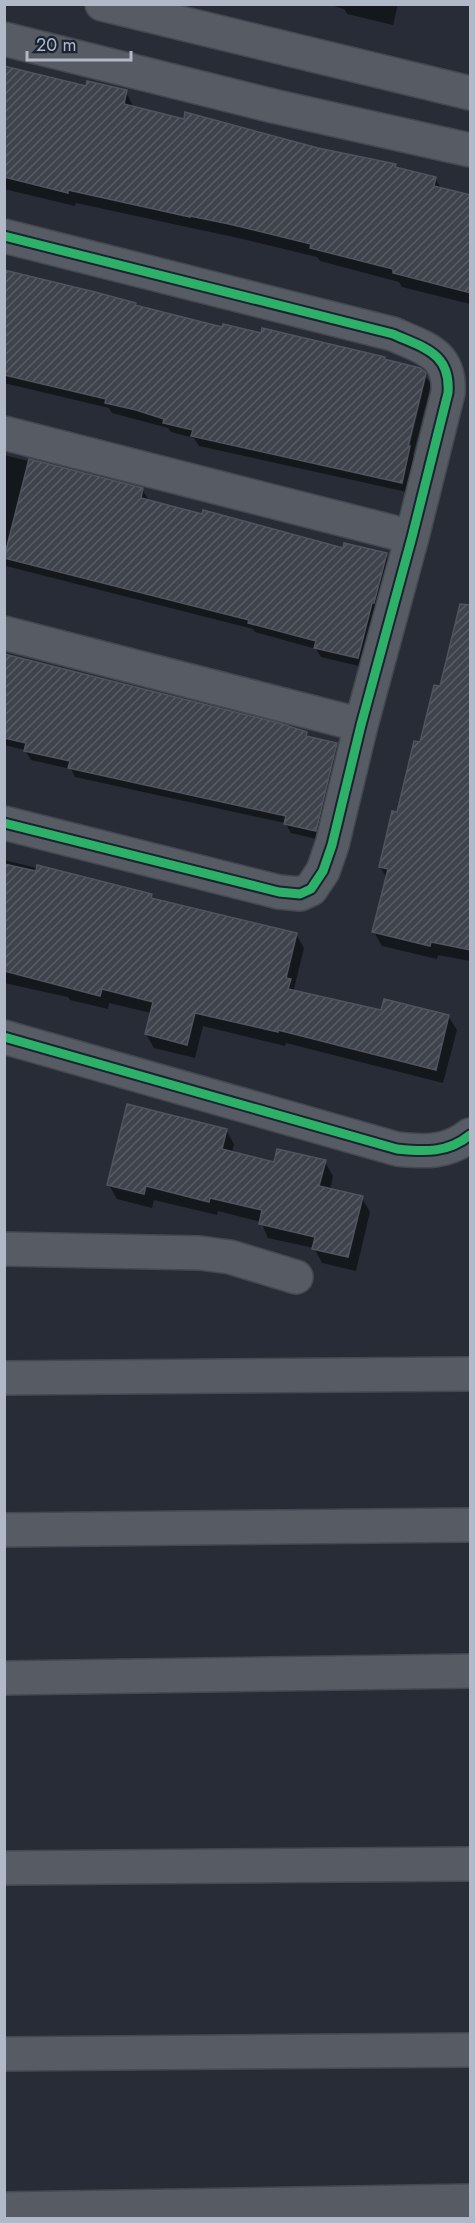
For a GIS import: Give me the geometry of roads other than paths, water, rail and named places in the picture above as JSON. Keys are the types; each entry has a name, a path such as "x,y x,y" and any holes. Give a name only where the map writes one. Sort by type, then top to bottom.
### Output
{"street":[{"path":"102,4 471,93"},
{"path":"4,39 273,106 471,150"},
{"path":"4,236 393,334 430,350 444,363 449,380 448,393 412,537 361,725 332,845 323,871 311,889 300,894 279,892 4,823"},
{"path":"4,433 412,537"},
{"path":"4,633 361,725"},
{"path":"4,1036 397,1149 419,1151 441,1149 458,1145 471,1135"},
{"path":"4,1250 200,1253 230,1257 296,1277"},
{"path":"4,1378 471,1374"},
{"path":"4,1530 471,1525"},
{"path":"4,1678 471,1671"},
{"path":"4,1868 471,1864"},
{"path":"4,2054 471,2050"},
{"path":"4,2209 471,2201"}]}
